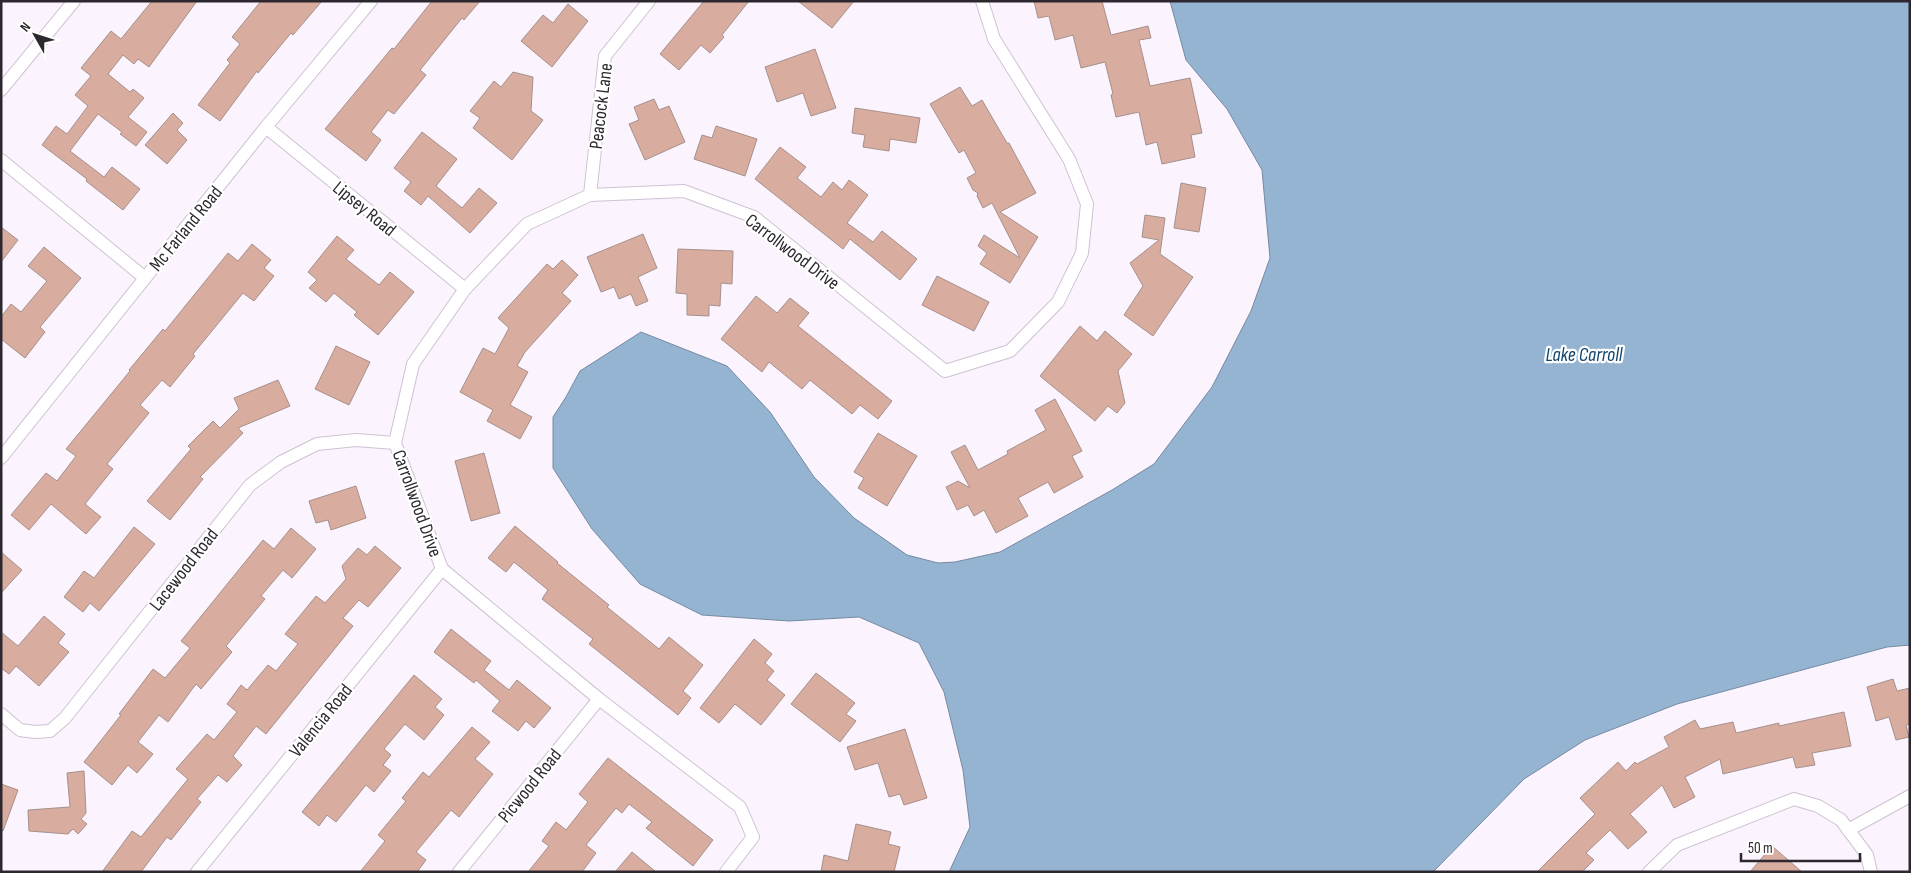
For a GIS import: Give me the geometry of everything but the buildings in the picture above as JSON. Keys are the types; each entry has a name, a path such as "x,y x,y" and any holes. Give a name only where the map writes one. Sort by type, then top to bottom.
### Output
{"street":[{"path":"1,90 74,1"},
{"name":"Mc Farland Road","path":"1,458 266,127 371,1"},
{"name":"Peacock Lane","path":"590,195 605,56 649,1"},
{"name":"Carrollwood Drive","path":"726,872 753,837 740,808 599,699 442,569 395,443 412,364 465,289 527,224 590,195 684,191 754,217 945,371 1010,351 1058,302 1082,253 1087,204 1069,159 994,39 982,1"},
{"name":"Lipsey Road","path":"266,127 465,289"},
{"path":"1,160 145,278"},
{"name":"Lacewood Road","path":"1,714 20,730 35,732 50,731 65,718 250,485 281,462 317,444 356,440 395,443"},
{"name":"Valencia Road","path":"197,872 442,569"},
{"name":"Picwood Road","path":"459,872 599,699"},
{"path":"1848,830 1910,796"},
{"path":"1648,872 1677,845 1794,799 1818,806 1841,820 1867,855 1871,872"}],"water":[{"name":"Lake Carroll","path":"1170,1 1910,1 1910,645 1887,647 1677,704 1585,740 1524,779 1433,872 949,872 970,827 963,770 944,692 919,643 859,617 789,621 702,615 640,584 592,529 553,468 553,417 580,371 641,332 727,366 770,412 814,477 854,518 907,555 938,563 955,562 1000,552 1112,490 1154,464 1212,387 1251,311 1270,258 1262,170 1227,109 1186,60"}]}
